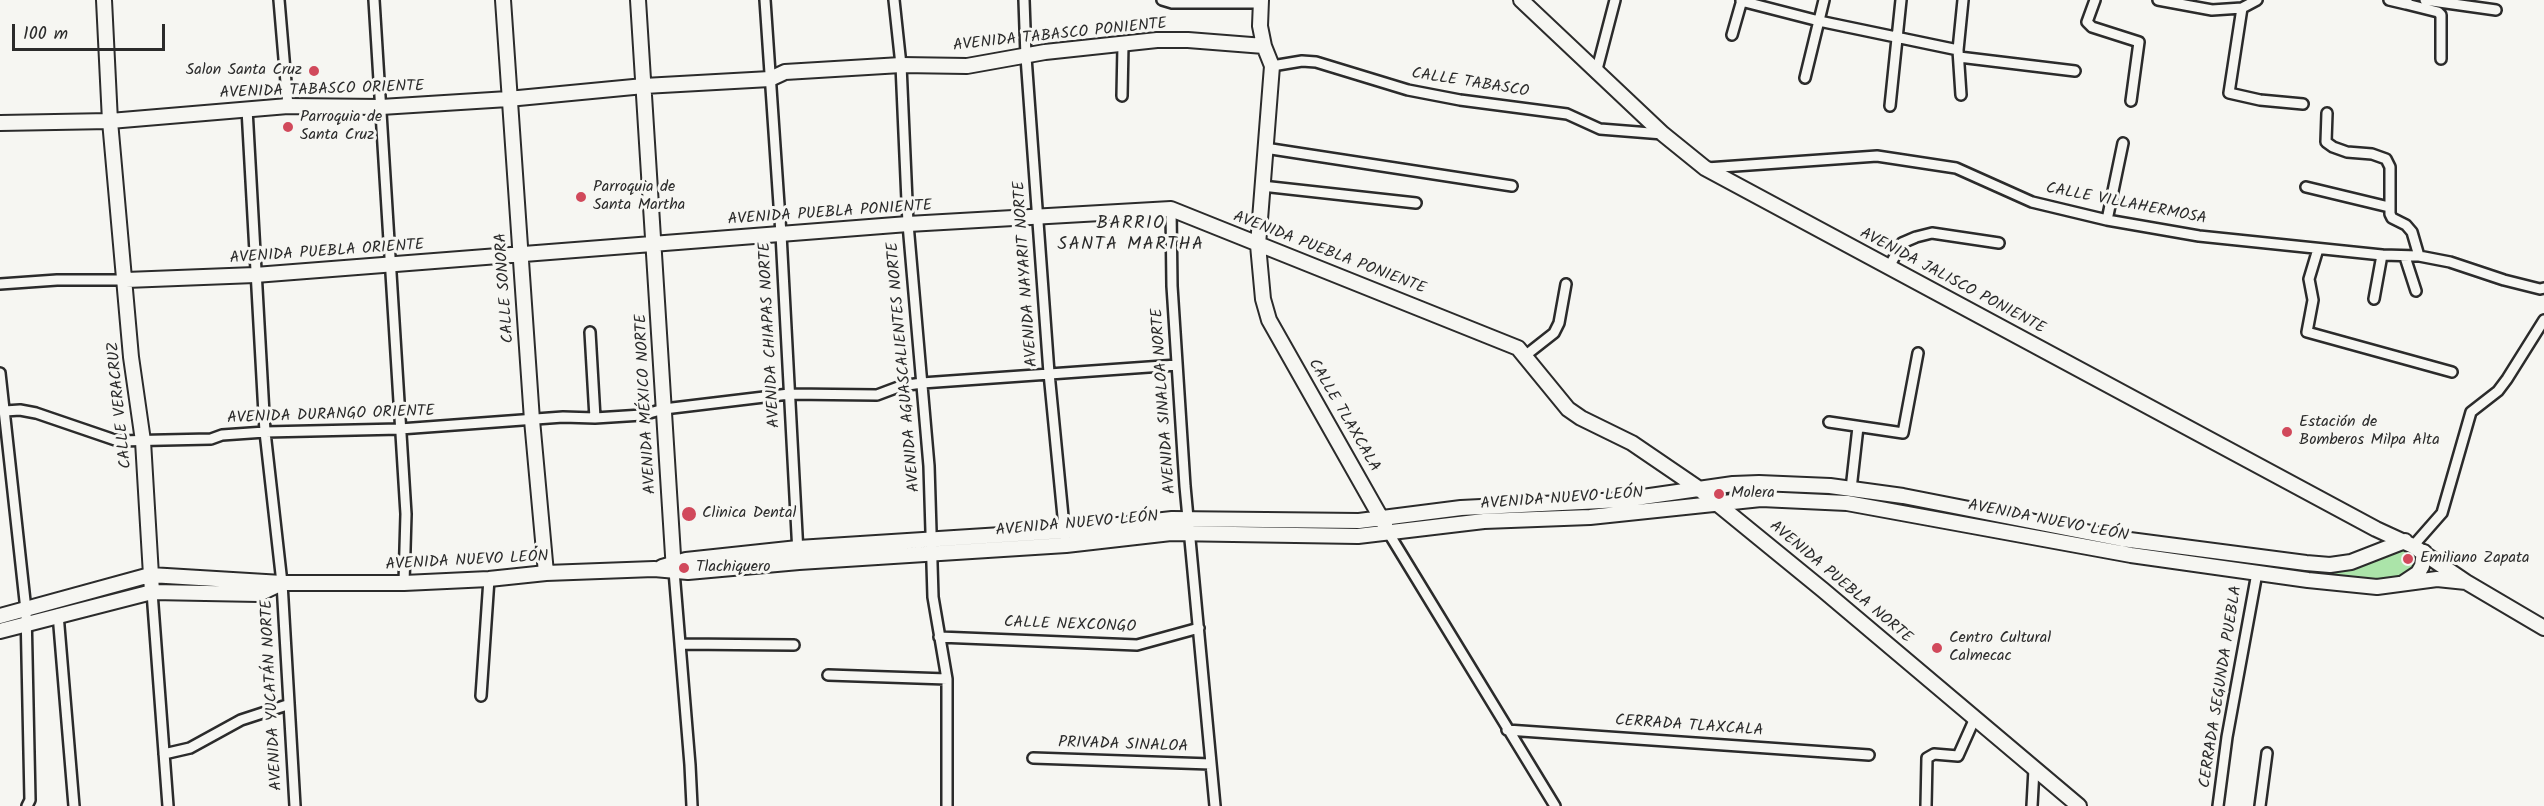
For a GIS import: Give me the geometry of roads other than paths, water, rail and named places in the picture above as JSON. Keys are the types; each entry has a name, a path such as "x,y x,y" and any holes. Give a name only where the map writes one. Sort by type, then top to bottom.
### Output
{"street":[{"name":"CALLE VERACRUZ","path":"104,0 110,121 126,280 131,357 143,441 150,575 168,806"},
{"path":"279,0 288,106"},
{"path":"374,0 406,514 404,583"},
{"name":"CALLE SONORA","path":"503,0 508,99 532,420 546,573"},
{"name":"AVENIDA MÉXICO NORTE","path":"638,0 655,244 673,567 692,806"},
{"name":"AVENIDA CHIAPAS NORTE","path":"765,0 781,234 798,555"},
{"name":"AVENIDA AGUASCALIENTES NORTE","path":"894,0 901,65 908,224 929,466 933,597 946,679 947,806"},
{"name":"AVENIDA NAYARIT NORTE","path":"1024,0 1026,57 1049,373 1066,545"},
{"path":"1162,0 1172,3 1261,2"},
{"name":"AVENIDA JALISCO PONIENTE","path":"1521,0 1662,134 1705,168 2376,529 2414,546 2466,582 2544,628"},
{"path":"1596,72 1615,0"},
{"path":"1732,35 1742,0 1819,21 1898,37 1958,53 2075,71"},
{"path":"1805,78 1824,0"},
{"path":"1890,106 1901,0"},
{"path":"1961,95 1958,53 1963,0"},
{"path":"2095,0 2087,22 2092,27 2139,42 2131,101"},
{"path":"2158,0 2212,10 2242,8 2257,0"},
{"path":"2212,10 2214,0"},
{"path":"2389,0 2406,2 2441,15 2440,59"},
{"path":"2425,0 2496,10"},
{"name":"CALLE TLAXCALA","path":"1261,2 1260,26 1264,46 1272,66 1258,245 1260,288 1269,320 1385,526 1555,806"},
{"path":"2242,8 2229,93 2260,100 2303,104"},
{"name":"AVENIDA TABASCO PONIENTE","path":"644,86 770,79 785,72 901,65 967,66 1045,52 1157,40 1264,46"},
{"path":"1122,96 1123,45"},
{"name":"CALLE TABASCO","path":"1272,66 1302,61 1316,62 1408,90 1460,100 1567,114 1600,129 1662,134"},
{"name":"AVENIDA TABASCO ORIENTE","path":"0,123 110,121 288,106 381,107 508,99 644,86"},
{"name":"AVENIDA YUCATÁN NORTE","path":"247,109 265,432 282,583 287,705 295,806"},
{"path":"2327,113 2326,142 2347,152 2372,154 2386,159 2390,167 2389,207 2392,218 2406,225 2412,232 2419,256"},
{"path":"2107,220 2123,143"},
{"path":"1265,148 1512,186"},
{"name":"CALLE VILLAHERMOSA","path":"1705,168 1877,156 1956,168 2032,202 2107,220 2199,236 2382,255 2419,256 2450,262 2504,280 2544,288"},
{"path":"1263,186 1416,203"},
{"path":"2306,187 2389,207"},
{"name":"AVENIDA PUEBLA PONIENTE","path":"655,244 908,224 1171,210 1511,343 1526,355 1568,409 1581,418 1632,443 1716,502"},
{"name":"AVENIDA SINALOA NORTE","path":"1171,210 1177,365 1188,518 1215,806"},
{"path":"1889,267 1902,243 1932,233 1999,243"},
{"name":"AVENIDA PUEBLA ORIENTE","path":"0,284 57,280 255,275 655,244"},
{"path":"2319,249 2309,279 2313,300 2307,332 2452,372"},
{"path":"2374,299 2382,255"},
{"path":"2405,257 2416,291"},
{"path":"1526,355 1554,333 1559,323 1566,284"},
{"path":"2401,584 2418,573 2422,566 2414,546 2442,513 2471,412 2498,391 2544,320"},
{"path":"590,332 595,418"},
{"path":"1829,422 1903,433 1918,352"},
{"name":"AVENIDA DURANGO ORIENTE","path":"5,411 20,410 36,413 118,441 211,439 222,435 265,432 400,429 563,417 595,418 642,415 664,409 789,394 877,395 901,386 922,382 1177,365"},
{"path":"0,373 26,617 30,800 27,806"},
{"path":"1851,489 1858,427"},
{"name":"AVENIDA NUEVO LEÓN","path":"931,546 1066,545 1190,533 1358,536 1385,526 1461,508 1622,500 1732,484 1768,483 1851,489 1903,496 2169,546 2330,565 2366,559 2414,546"},
{"name":"AVENIDA NUEVO LEÓN","path":"0,631 26,617 150,575 282,583 404,583 673,567 688,572 798,555 931,546 1188,518 1385,526 1484,520 1590,518 1716,502 1761,499 1847,503 2131,555 2356,585 2377,587 2449,579 2466,582"},
{"name":"AVENIDA PUEBLA NORTE","path":"1716,502 2079,806"},
{"path":"2366,559 2376,529"},
{"name":"CERRADA SEGUNDA PUEBLA","path":"2218,806 2227,737 2257,573"},
{"path":"481,696 489,579"},
{"name":"AVENIDA NUEVO LEÓN","path":"0,616 26,617 58,614 152,592 259,594 282,583"},
{"path":"58,614 74,806"},
{"name":"CALLE NEXCONGO","path":"939,637 1137,645 1199,628"},
{"path":"680,644 794,645"},
{"path":"828,675 946,679"},
{"path":"164,754 190,748 241,720 287,705"},
{"path":"1926,806 1927,758 1934,754 1958,756 1975,718"},
{"name":"CERRADA TLAXCALA","path":"1507,730 1869,755"},
{"path":"2259,806 2267,753"},
{"name":"PRIVADA SINALOA","path":"1033,758 1211,764"},
{"path":"2032,806 2034,769"}],"place":[{"name":"Salon Santa Cruz","path":"314,71"},
{"name":"Parroquia de Santa Cruz","path":"288,127"},
{"name":"Parroquia de Santa Martha","path":"581,197"},
{"name":"Estación de Bomberos Milpa Alta","path":"2287,432"},
{"name":"Molera","path":"1719,494"},
{"name":"Clinica Dental","path":"689,514"},
{"name":"Emiliano Zapata","path":"2408,559"},
{"name":"Tlachiquero","path":"684,568"},
{"name":"Centro Cultural Calmecac","path":"1937,648"}],"district":[{"name":"BARRIO SANTA MARTHA","path":"1131,235"}]}
